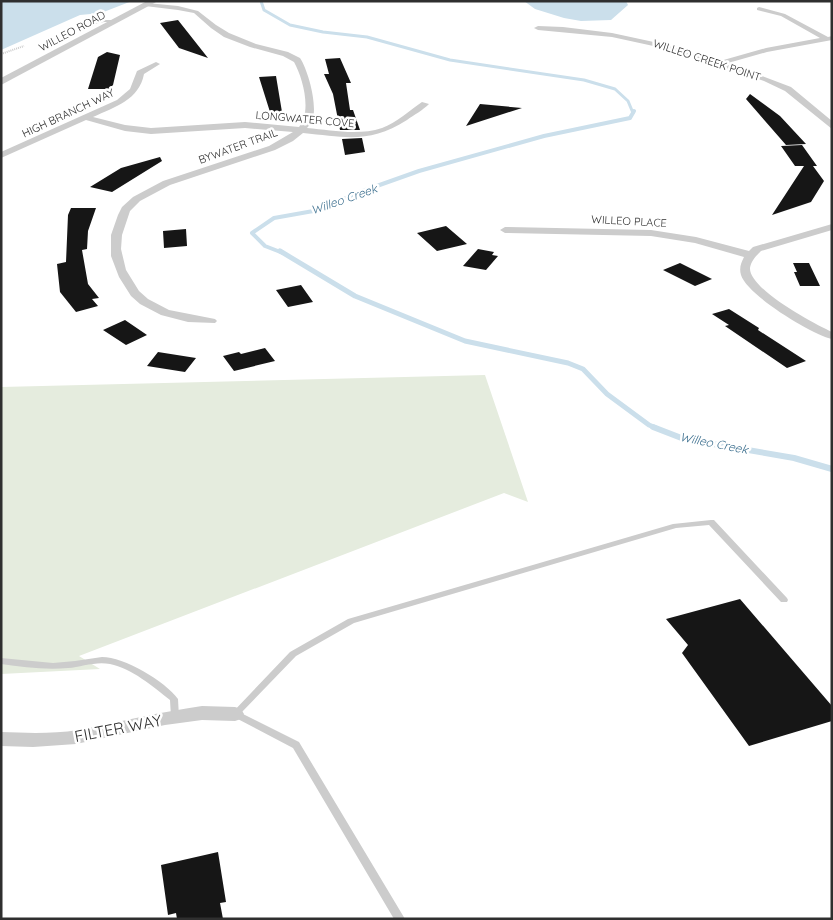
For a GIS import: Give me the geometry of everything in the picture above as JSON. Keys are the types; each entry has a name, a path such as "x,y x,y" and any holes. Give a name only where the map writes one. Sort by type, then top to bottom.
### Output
{"street":[{"name":"WILLEO ROAD","path":"1,82 150,3"},
{"path":"150,3 196,12 219,30 252,45 296,60 301,66 310,112 302,130"},
{"path":"759,9 783,15 828,38"},
{"name":"WILLEO CREEK POINT","path":"538,28 563,28 644,40 720,63 789,90 832,126"},
{"path":"720,63 766,50 828,38"},
{"name":"HIGH BRANCH WAY","path":"1,155 87,118 127,98 138,86 140,73 156,64"},
{"name":"LONGWATER COVE","path":"87,118 125,128 151,131 245,125 339,134 373,133 394,125 426,104"},
{"name":"BYWATER TRAIL","path":"211,321 184,319 161,311 143,301 131,289 119,268 115,251 117,231 125,210 138,198 157,187 275,146 295,136 302,130"},
{"path":"832,227 764,246 750,255 745,268 752,284 767,297 832,336"},
{"name":"WILLEO PLACE","path":"505,230 658,234 696,240 750,255"},
{"name":"FILTER WAY","path":"1,739 33,740 76,737 202,713 235,714"}],"lane":[{"path":"88,24 117,21"},
{"path":"400,919 296,745 235,714 292,654 351,621 676,526 711,522 784,600"},
{"path":"1,661 46,666 72,665 99,660 112,661 154,681 174,699 175,717"}],"path":[{"path":"1,54 24,46"}],"shaded area":[{"path":"485,375 528,502 504,493 79,656 100,669 1,674 1,387"}],"water":[{"path":"1,1 132,1 101,13 80,15 1,50"},
{"path":"524,1 626,1 628,5 611,20 581,21 535,9"}],"building":[{"path":"178,20 208,58 179,48 160,23"},
{"path":"107,52 120,55 113,85 109,89 88,89 98,57"},
{"path":"340,58 351,83 346,83 350,110 353,110 360,130 340,130 333,94 324,74 329,74 325,59"},
{"path":"276,76 282,112 270,112 259,77"},
{"path":"750,94 780,116 806,144 786,145 746,99"},
{"path":"480,104 522,108 466,126"},
{"path":"362,138 365,152 345,155 342,139"},
{"path":"802,145 817,166 813,166 824,181 811,202 772,215 804,166 795,166 781,146"},
{"path":"160,157 162,161 112,192 90,187 121,168"},
{"path":"71,208 96,208 88,231 87,249 82,250 88,284 99,298 92,299 98,306 76,312 60,292 57,264 66,262 68,215"},
{"path":"446,226 467,244 437,251 417,233"},
{"path":"186,229 187,246 164,248 163,231"},
{"path":"478,249 494,252 492,255 498,256 486,270 463,266"},
{"path":"680,263 712,279 695,286 663,270"},
{"path":"793,263 809,263 820,286 800,286 794,272 797,272"},
{"path":"301,285 313,302 288,307 276,290"},
{"path":"729,309 806,361 787,368 725,326 729,325 712,314"},
{"path":"125,320 147,335 126,345 103,330"},
{"path":"265,348 275,361 234,371 223,356 239,352 241,354"},
{"path":"158,352 196,358 185,372 147,366"},
{"path":"740,599 832,706 832,721 749,746 682,653 688,645 666,619"},
{"path":"218,852 226,902 220,903 223,919 177,919 176,913 168,915 161,865"}],"waterway":[{"name":"Willeo Creek","path":"261,1 264,10 290,25 323,32 367,37 450,60 584,80 615,89 628,101 633,113"},
{"name":"Willeo Creek","path":"283,253 265,246 252,233 274,218 319,210 357,193 419,171 544,136 630,118 633,113"},
{"name":"Willeo Creek","path":"280,251 355,296 465,341 568,363 583,369 607,394 649,425 656,428"},
{"name":"Willeo Creek","path":"653,427 684,439 794,458 832,469"}]}
